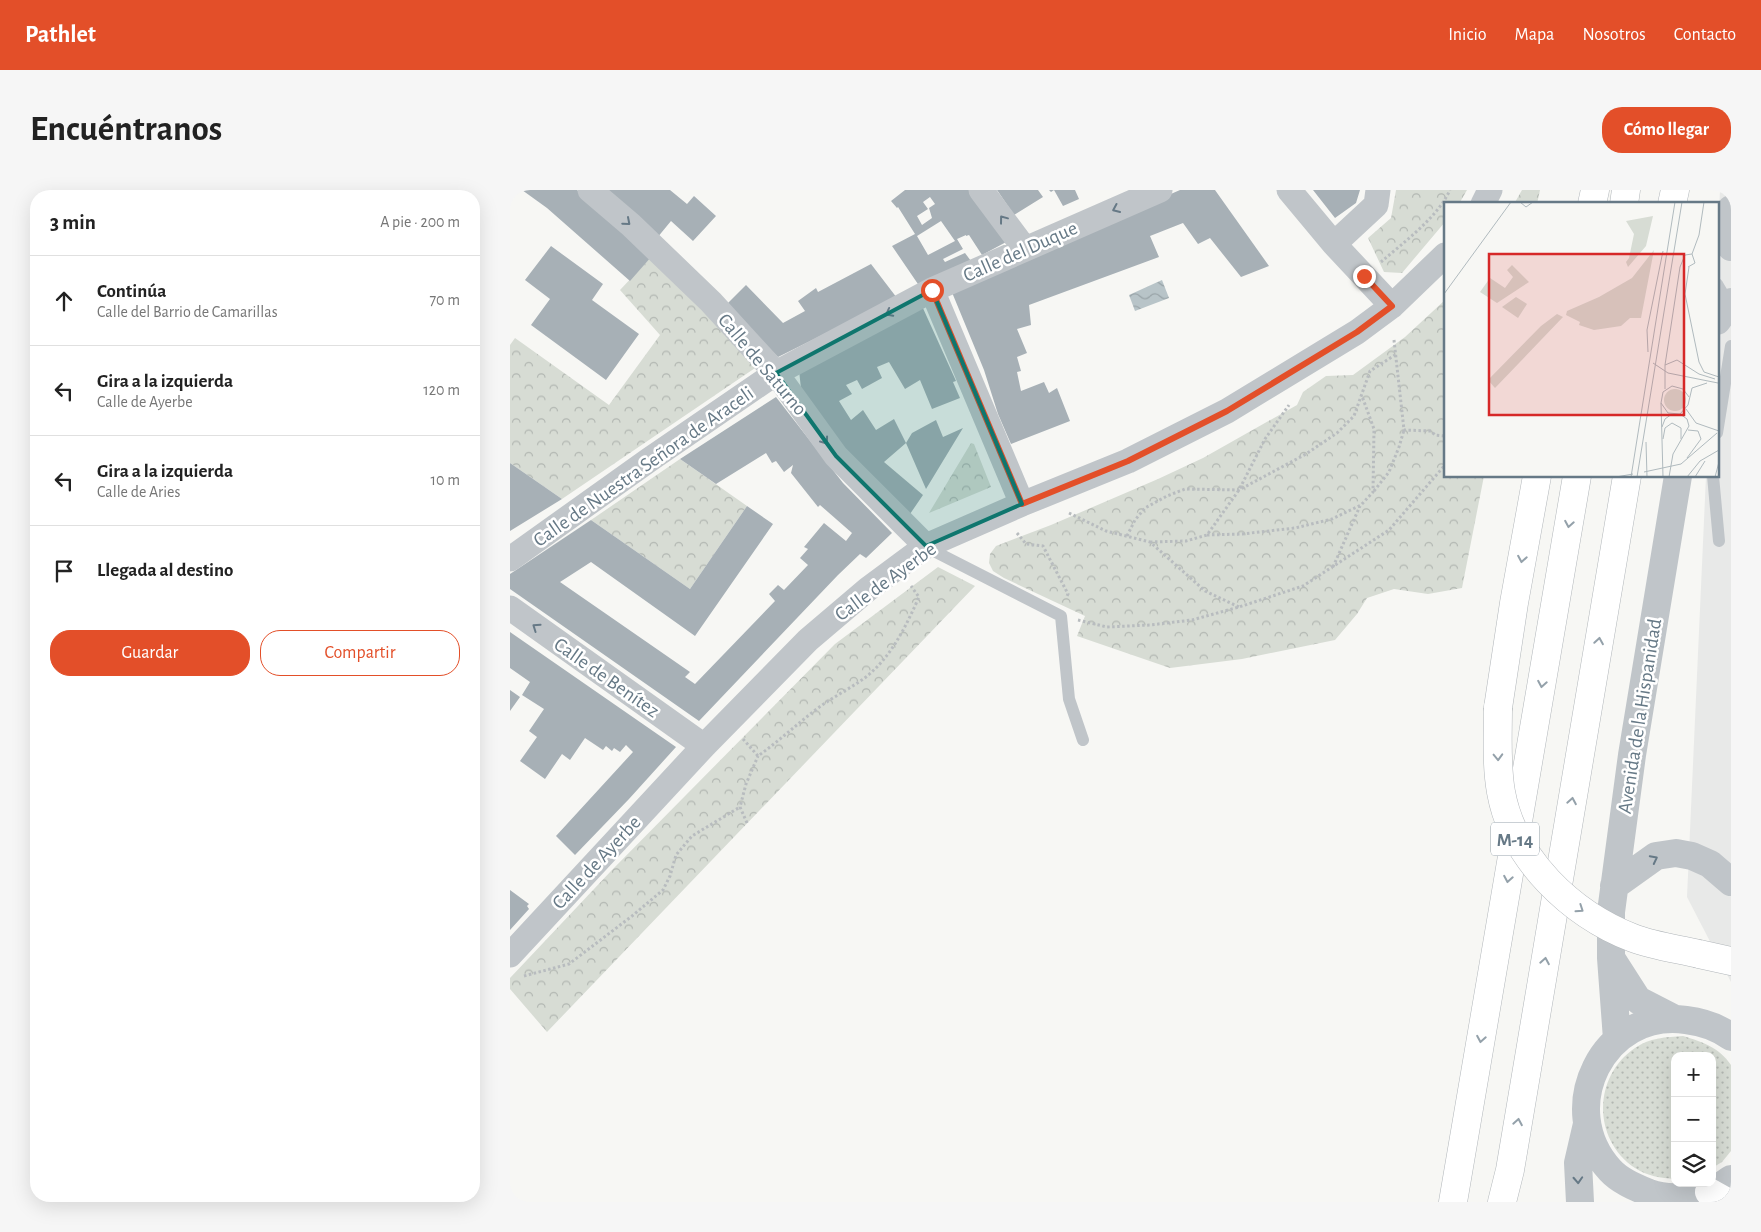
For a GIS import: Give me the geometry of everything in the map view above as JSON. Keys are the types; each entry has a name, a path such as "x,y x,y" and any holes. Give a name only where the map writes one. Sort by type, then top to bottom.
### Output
{"highway":[{"path":"1537,478 1514,603 1498,708 1498,760 1501,793 1511,824 1526,852 1550,884 1574,906 1602,924 1634,938 1731,961"},
{"name":"M-14","path":"1452,1202 1577,478"},
{"name":"M-14","path":"1502,1202 1510,1170 1627,478"},
{"path":"1508,1202 1510,1170"}],"street":[{"name":"Calle de Saturno","path":"590,190 631,224 711,302 776,373 836,456 926,546"},
{"path":"981,190 1026,249"},
{"name":"Calle del Duque","path":"776,373 932,290 1160,190"},
{"path":"1289,190 1334,244 1392,306"},
{"path":"1334,244 1376,205 1378,190"},
{"path":"1484,202 1490,190"},
{"name":"Calle de Ayerbe","path":"513,967 704,746 808,640 868,589 926,546 1128,461 1227,411 1357,332 1392,306 1444,256"},
{"path":"932,290 1022,504"},
{"name":"Calle de Nuestra Señora de Araceli","path":"510,559 776,373"},
{"name":"Avenida de la Hispanidad","path":"1617,1039 1611,958 1611,912 1634,746 1678,478"},
{"name":"Calle de Benítez","path":"510,608 704,746"},
{"path":"1614,886 1656,856 1676,853 1692,856 1710,864 1731,882"},
{"path":"1611,958 1638,1000 1673,1018"},
{"path":"1722,1191 1682,1197 1650,1199 1610,1170 1595,1149 1587,1124 1586,1100 1590,1078 1601,1057 1617,1039 1643,1024 1673,1018 1703,1022 1731,1037"},
{"path":"1580,1202 1578,1163 1587,1124"}],"lane":[{"path":"1718,426 1731,346"},
{"path":"1713,478 1719,541"},
{"path":"926,546 1061,616 1069,699 1083,740"}],"path":[{"path":"1380,263 1410,237 1444,202 1450,190"},
{"path":"1069,513 1106,531 1150,542 1186,541 1207,534 1242,534 1295,528 1332,519 1360,505 1389,472 1404,430 1394,340"},
{"path":"1127,536 1135,520 1145,508 1166,496 1185,489 1239,490 1306,454 1337,433 1354,416 1370,371 1395,355"},
{"path":"1362,395 1374,429 1373,492"},
{"path":"1207,534 1239,490 1265,440 1289,405"},
{"path":"1404,430 1431,431 1435,435 1444,436"},
{"path":"1017,533 1026,544 1043,546 1068,594 1061,616 1107,627 1150,625 1192,620 1303,586 1389,530 1444,467"},
{"path":"1333,567 1360,505"},
{"path":"1150,542 1204,591 1239,607"},
{"path":"748,823 740,807 746,784 758,756"},
{"path":"513,967 569,964 664,890 676,855 692,836 740,807"}],"highlighted area":[{"path":"932,290 1022,504 926,546 836,456 776,373"}],"shaded area":[{"path":"1720,190 1731,190 1731,982 1687,897 1706,478 1718,478 1718,230"}],"green space":[{"path":"1396,190 1467,190 1460,202 1444,202 1444,223 1402,273 1384,272 1368,238 1391,218"},
{"path":"1522,190 1540,190 1537,202 1515,202"},
{"path":"652,256 761,364 562,499 510,463 510,345 515,338 609,405 660,335 620,290"},
{"path":"1444,301 1444,478 1484,478 1462,588 1428,594 1394,589 1367,598 1357,614 1335,640 1242,659 1170,668 1077,636 1085,616 993,571 989,563 990,554 996,546 1051,525 1203,458 1297,405 1303,392 1326,376 1353,375 1405,337"},
{"path":"971,443 974,444 991,487 929,513"},
{"path":"680,459 747,506 690,589 591,520"},
{"path":"938,567 975,586 547,1032 510,989 510,978 611,871 835,644"},
{"path":"1683,1036 1703,1043 1716,1049 1731,1065 1731,1151 1722,1162 1716,1166 1716,1052 1671,1052 1671,1178 1644,1173 1621,1156 1611,1141 1605,1125 1603,1108 1605,1091 1611,1074 1621,1060 1640,1045 1664,1038"}],"water":[{"path":"1162,280 1169,298 1135,311 1129,295"}],"building":[{"path":"522,190 577,190 652,256 630,281 547,208"},
{"path":"601,190 670,190 687,204 694,196 716,216 693,241 671,221 657,238"},
{"path":"905,190 969,190 1008,241 982,255 969,235 957,239 963,249 943,259 945,262 965,253 971,261 920,287 892,246 915,234 898,207 891,201","holes":["930,197 935,204 929,208 932,218 922,225 917,216 928,209 923,202","941,221 955,241 928,255 917,236"]},
{"path":"997,190 1038,190 1043,197 1014,215"},
{"path":"1054,190 1075,190 1079,199 1063,206"},
{"path":"1180,190 1215,190 1269,266 1241,277 1210,238 1198,244 1183,223 1150,236 1159,257 1029,305 1031,325 1017,329 1027,353 1017,357 1021,371 1017,372 1021,391 1044,382 1049,393 1057,388 1070,421 1011,444 998,414 984,370 951,290"},
{"path":"1313,190 1360,190 1356,203 1335,218"},
{"path":"551,246 603,284 592,300 639,334 606,380 531,325 550,299 525,280"},
{"path":"871,264 897,298 778,357 725,306 746,285 783,323 805,311 798,301 816,288 818,292"},
{"path":"922,306 956,381 953,382 960,398 932,409 920,380 905,389 889,362 877,367 882,378 862,389 857,380 846,385 852,394 839,401 851,420 863,410 876,430 894,419 906,443 884,462 923,495 910,514 834,438 801,389 799,370"},
{"path":"776,397 843,483 892,533 866,558 860,554 838,575 699,721 510,589 510,574 591,520 690,589 747,506 773,524 695,636 591,562 560,582 690,672 685,677 695,684 775,601 769,594 778,585 784,590 808,565 800,558 808,549 804,547 824,523 846,541 852,533 820,505 818,507 791,473 793,465 784,472 776,461 772,463 766,453 716,484 680,459"},
{"path":"936,420 943,437 963,428 926,489 906,443 912,433"},
{"path":"510,463 562,499 510,531"},
{"path":"510,632 676,747 575,855 556,836 633,752 626,745 620,752 614,748 612,751 606,746 603,750 585,738 570,760 562,754 545,779 520,761 537,737 529,731 544,709 522,695 530,682 510,668"},
{"path":"510,690 520,697 510,711"},
{"path":"510,890 529,904 527,906 529,909 510,930"}],"route":[{"path":"932,290 1022,504 1128,461 1227,411 1357,332 1392,306 1364,276"}]}
